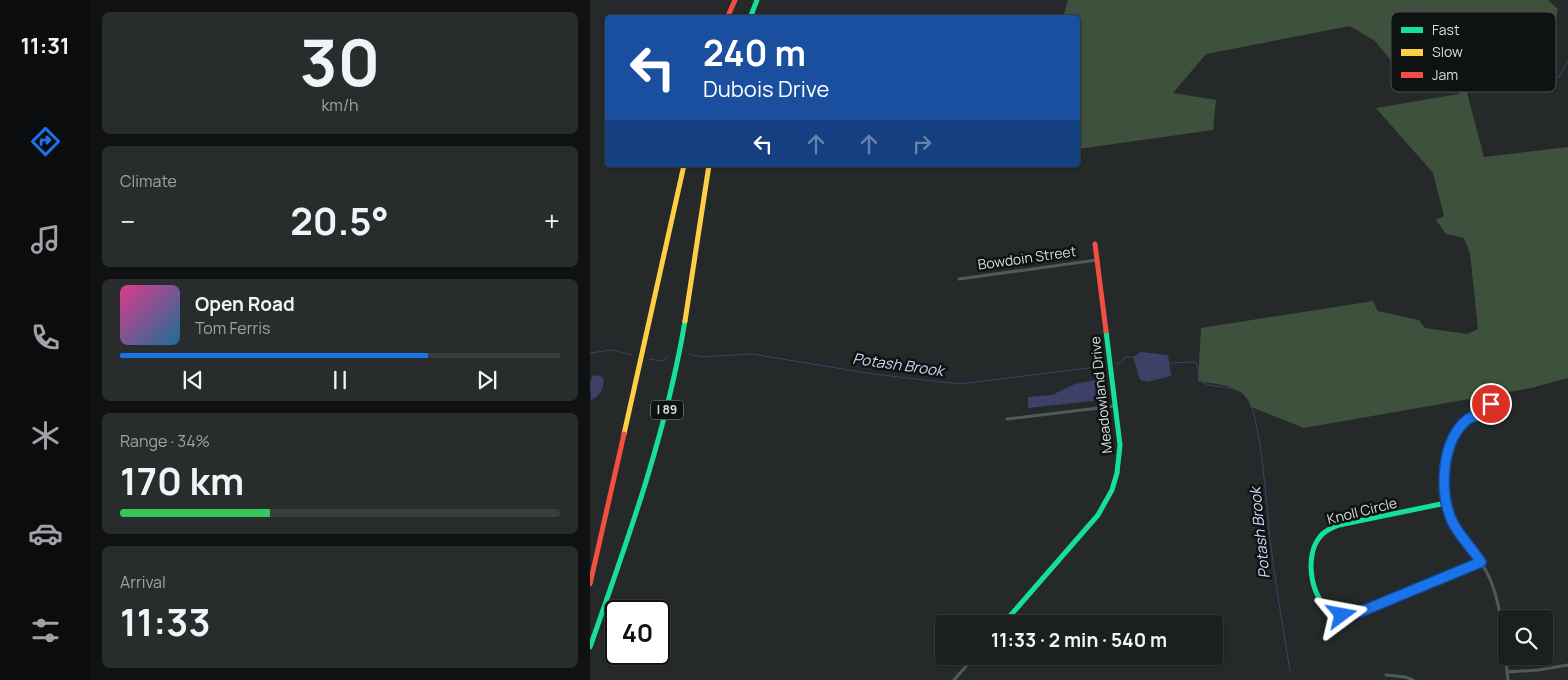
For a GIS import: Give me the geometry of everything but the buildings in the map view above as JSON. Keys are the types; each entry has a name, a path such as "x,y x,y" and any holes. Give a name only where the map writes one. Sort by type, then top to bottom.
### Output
{"main road":[{"path":"728,15 735,0"},
{"path":"751,15 758,0"},
{"name":"I 89","path":"590,584 684,167"},
{"name":"I 89","path":"590,647 638,511 664,424 709,167"},
{"name":"Meadowland Drive","path":"1012,615 1096,518 1111,495 1119,463 1115,406 1095,244"},
{"name":"Knoll Circle","path":"1446,503 1339,525 1324,532 1315,542 1311,556 1318,599 1332,612 1342,615 1353,614 1481,562"}],"street":[{"name":"Bowdoin Street","path":"959,279 1098,260"},
{"path":"1469,418 1488,412 1491,406 1489,399 1482,396 1475,398 1469,418 1457,434 1446,459 1444,480 1446,503 1456,529 1481,562 1489,577 1496,600 1508,680"},
{"path":"1008,419 1115,406"},
{"path":"954,680 967,665"},
{"path":"1508,672 1568,665"},
{"path":"1386,675 1405,676 1412,680"}],"green space":[{"path":"1068,0 1548,0 1558,9 1556,19 1556,12 1391,12 1391,60 1375,41 1350,26 1206,54 1173,93 1216,100 1213,130 1080,149 1080,15 1064,15"},
{"path":"1459,92 1467,92 1484,157 1568,147 1568,378 1531,388 1304,428 1251,407 1248,399 1237,390 1198,381 1201,328 1373,301 1378,311 1419,320 1425,328 1467,334 1478,329 1470,253 1464,238 1446,234 1436,220 1444,216 1433,173 1376,108 1459,94"}],"water":[{"path":"1141,352 1168,355 1171,376 1147,382 1140,380 1133,357"},
{"path":"598,375 603,378 602,388 599,394 591,400 590,382 593,376"},
{"path":"1101,379 1104,396 1101,400 1028,408 1028,397 1052,395 1075,384"}],"waterway":[{"path":"1424,0 1422,2 1426,12"},
{"path":"1556,78 1559,77 1568,61"},
{"name":"Potash Brook","path":"590,353 612,350 632,355"},
{"name":"Potash Brook","path":"689,354 702,357 752,354 873,374 960,384 1104,366"},
{"name":"Potash Brook","path":"650,359 662,361 669,356"},
{"name":"Potash Brook","path":"1116,364 1122,362 1125,357 1133,357"},
{"name":"Potash Brook","path":"1170,363 1194,362 1197,364 1200,381 1205,384 1236,389 1246,396 1251,406 1259,442 1272,556 1290,671"}],"traffic: fast":[{"path":"751,15 757,0"},
{"path":"590,647 632,526 657,445 685,321"},
{"path":"1011,615 1098,515 1112,490 1117,473 1120,445 1106,331"},
{"path":"1446,503 1339,525 1325,532 1319,538 1312,555 1312,576 1318,596 1323,604 1333,612 1353,614 1481,562"}],"traffic: slow":[{"path":"624,434 684,167"},
{"path":"685,321 709,167"}],"traffic: jam":[{"path":"728,15 735,0"},
{"path":"1095,244 1106,331"},
{"path":"590,584 624,434"}],"route":[{"path":"1342,615 1360,612 1481,562 1450,518 1444,496 1444,473 1448,453 1461,427 1469,418 1486,413 1490,409 1491,404"}]}
